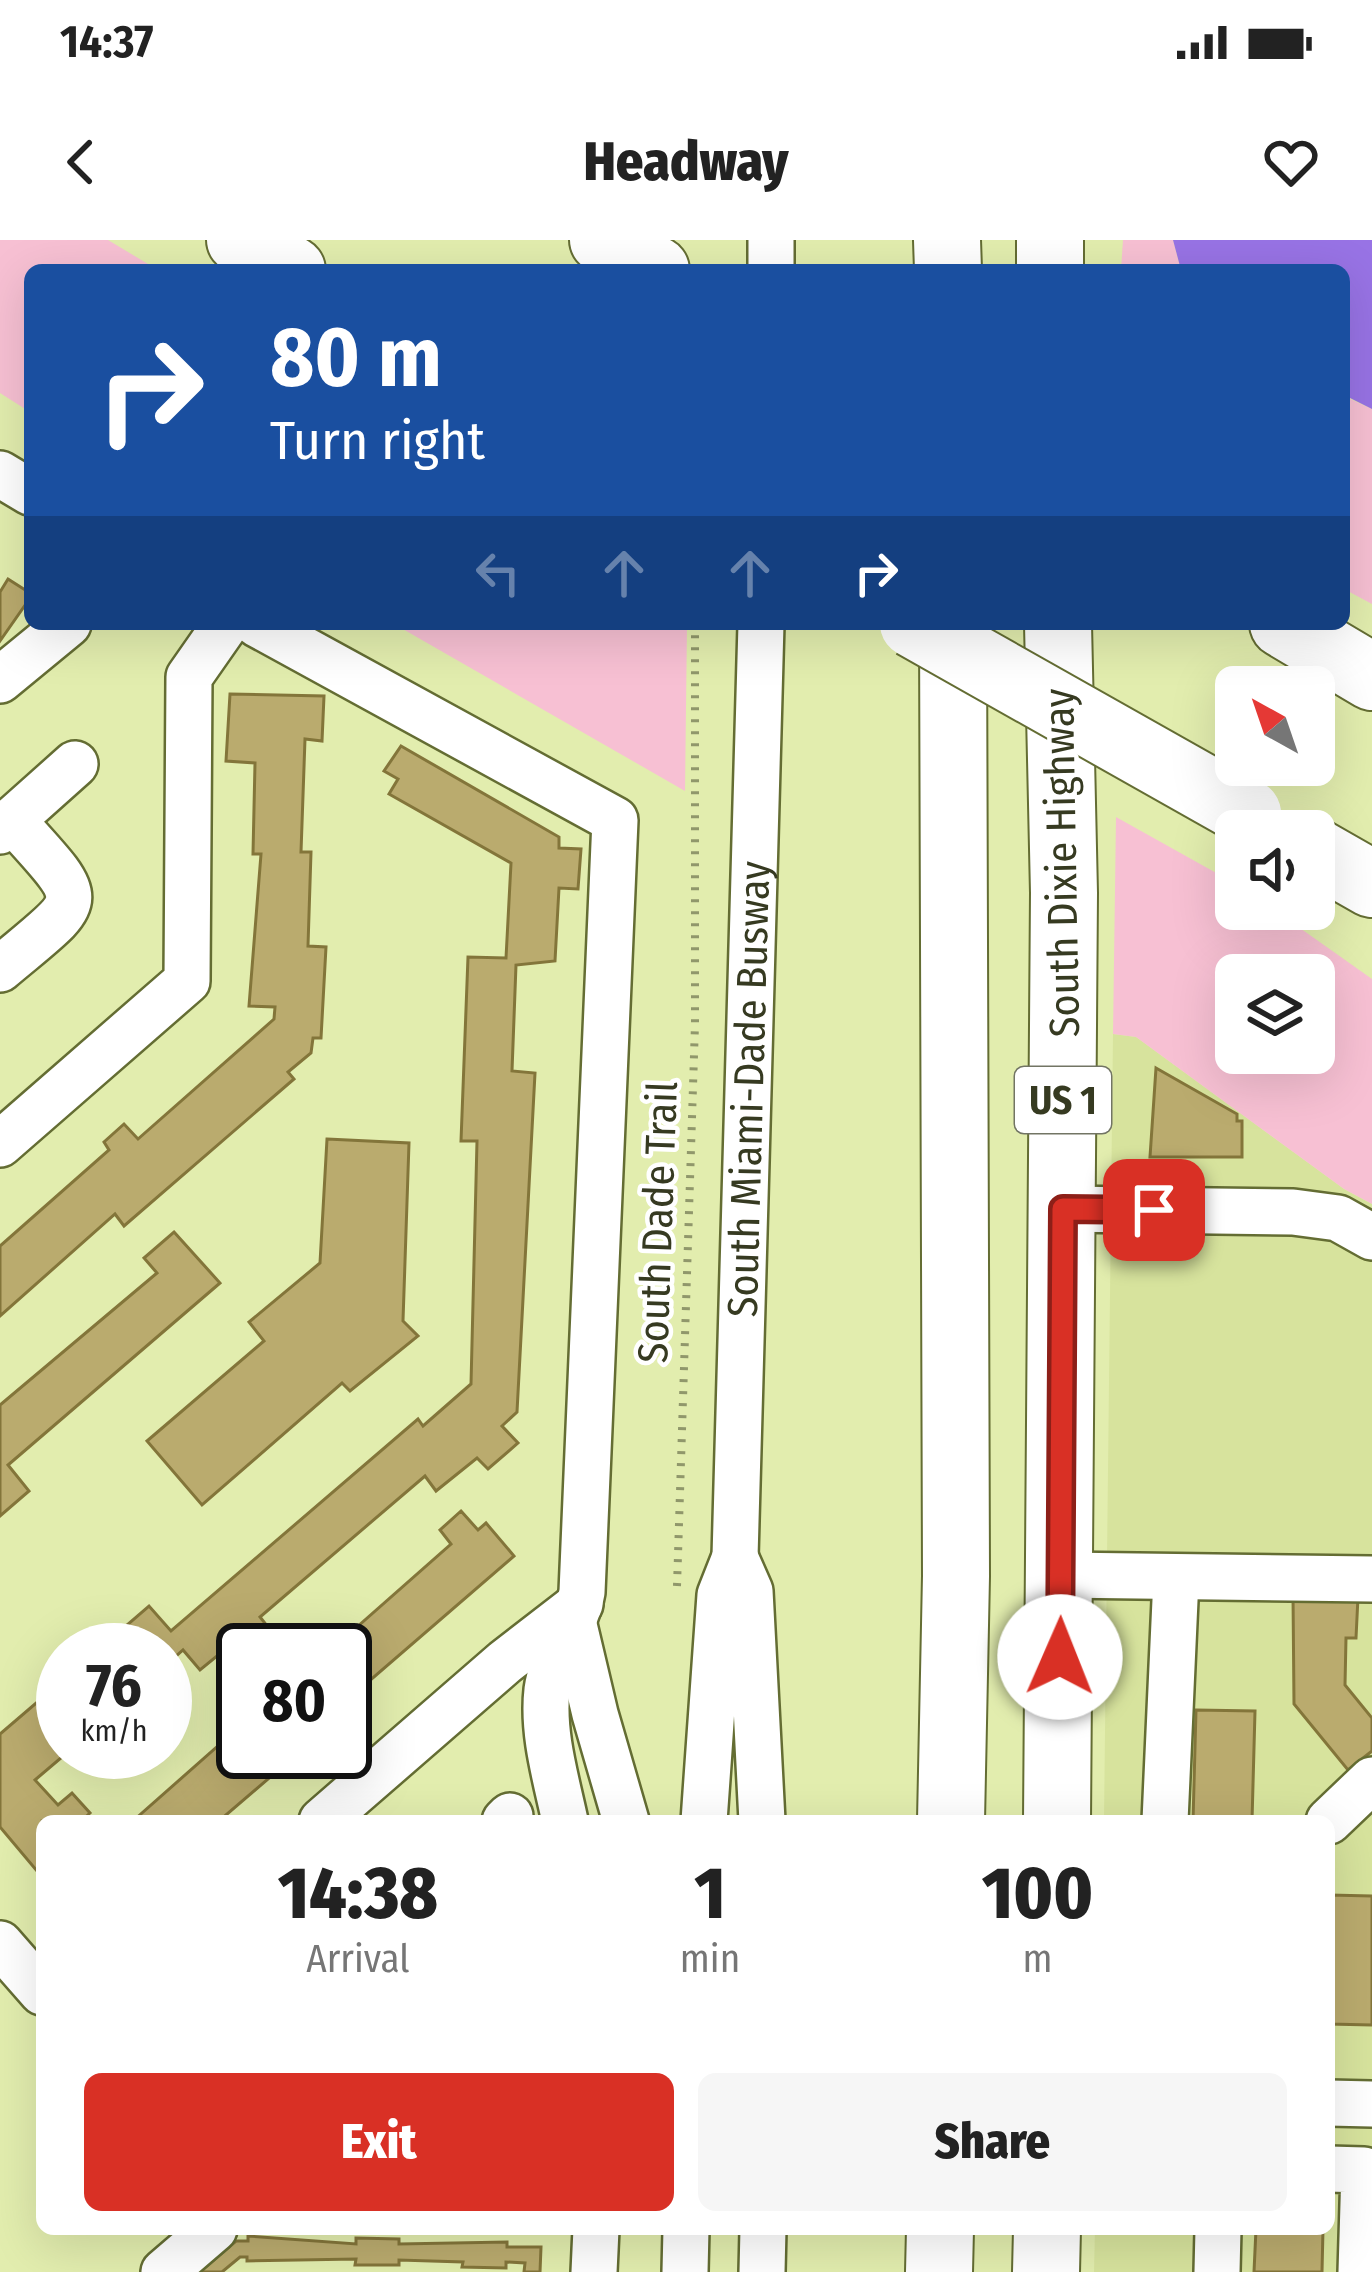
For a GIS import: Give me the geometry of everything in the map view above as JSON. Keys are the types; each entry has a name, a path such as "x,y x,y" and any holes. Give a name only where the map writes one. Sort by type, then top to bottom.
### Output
{"highway":[{"path":"240,240 282,264"},
{"path":"603,240 645,264"},
{"path":"924,630 1243,810"},
{"name":"US 1","path":"950,1815 956,1576 953,630"},
{"name":"South Dixie Highway","path":"1057,1815 1064,893 1058,630"},
{"path":"1293,630 1372,677"},
{"path":"1337,630 1372,641"},
{"path":"1335,862 1372,884"},
{"path":"956,1576 1061,1576"},
{"path":"939,2272 940,2235"},
{"path":"1046,2272 1047,2235"}],"street":[{"path":"0,680 61,630"},
{"path":"0,1144 187,981 189,677 222,630"},
{"path":"268,630 615,820 590,1464 569,1751 590,1815"},
{"name":"South Miami-Dade Busway","path":"704,1815 720,1595 735,1557 761,630"},
{"path":"0,969 67,913 71,899 66,879 6,826 75,764"},
{"path":"1063,1209 1293,1212 1338,1218 1372,1237"},
{"name":"South Miami-Dade Busway","path":"735,1557 749,1591 762,1815"},
{"path":"1061,1576 1372,1579"},
{"path":"1165,1815 1176,1578"},
{"path":"329,1815 505,1662 577,1614"},
{"path":"564,1815 550,1751 547,1686 577,1614"},
{"path":"577,1614 595,1714 624,1815"},
{"path":"1335,1815 1372,1780"},
{"path":"0,1944 36,1985"},
{"path":"1335,2103 1372,2104"},
{"path":"1355,2169 1360,2272"},
{"path":"164,2272 207,2235"},
{"path":"594,2272 596,2235"},
{"path":"685,2272 686,2235"},
{"path":"762,2272 764,2235"},
{"path":"1217,2272 1218,2235"}],"path":[{"name":"South Dade Trail","path":"677,1604 694,1024 694,630"}],"shaded area":[{"path":"0,240 108,240 148,264 24,264 24,408 0,393"},
{"path":"1123,240 1173,240 1179,264 1121,264"},
{"path":"1173,240 1372,240 1372,409 1350,398 1350,264 1179,264"},
{"path":"1350,399 1372,409 1372,604 1350,592"},
{"path":"404,630 687,630 685,791"},
{"path":"1116,817 1215,872 1215,930 1303,930 1372,979 1372,1204 1344,1189 1136,1037 1113,1034"},
{"path":"1113,1034 1136,1037 1344,1189 1372,1204 1372,2272 1094,2272 1095,2235 1335,2235 1335,1815 1104,1815"}],"building":[{"path":"8,579 24,589 24,607 0,641 0,592"},
{"path":"230,694 324,696 322,741 305,739 301,852 311,852 308,946 326,947 321,1038 313,1038 311,1053 288,1072 294,1079 124,1226 115,1214 0,1316 0,1246 109,1150 104,1142 124,1124 138,1139 274,1019 275,1007 249,1006 261,854 253,854 255,763 226,761"},
{"path":"401,746 559,837 559,848 581,849 578,889 559,888 555,961 516,965 512,1071 535,1073 517,1412 502,1426 518,1443 488,1469 477,1458 436,1491 425,1476 260,1617 265,1623 216,1623 216,1657 200,1670 192,1661 192,1623 180,1623 418,1419 423,1426 471,1384 477,1141 461,1141 468,957 506,958 511,863 389,794 398,779 384,771"},
{"path":"1156,1068 1237,1114 1237,1121 1242,1121 1242,1157 1150,1157"},
{"path":"327,1139 409,1143 403,1321 418,1336 350,1391 342,1383 202,1505 147,1441 264,1341 249,1322 320,1263"},
{"path":"174,1232 220,1283 8,1465 29,1491 0,1516 0,1405 157,1273 144,1258"},
{"path":"461,1511 478,1530 486,1523 514,1556 372,1679 372,1623 362,1623 451,1544 440,1530"},
{"path":"1293,1595 1358,1597 1356,1638 1346,1638 1345,1685 1372,1718 1372,1751 1348,1770 1294,1704"},
{"path":"149,1606 164,1623 129,1623"},
{"path":"36,1703 35,1780 58,1805 72,1793 90,1813 36,1815 36,1870 0,1827 0,1734"},
{"path":"1196,1710 1255,1711 1252,1815 1193,1815"},
{"path":"216,1748 216,1779 268,1779 226,1815 140,1815 180,1779 192,1779 192,1769"},
{"path":"1335,1895 1372,1896 1372,2025 1335,2024"},
{"path":"1256,2235 1323,2235 1322,2272 1254,2272"},
{"path":"248,2236 356,2244 356,2238 399,2239 399,2244 507,2242 507,2247 541,2247 540,2272 524,2272 525,2263 506,2262 506,2268 462,2267 463,2262 399,2260 399,2265 355,2265 356,2259 247,2261 240,2257 222,2272 200,2272 236,2241 248,2241"}],"route":[{"path":"1060,1657 1063,1209 1154,1210"}]}
